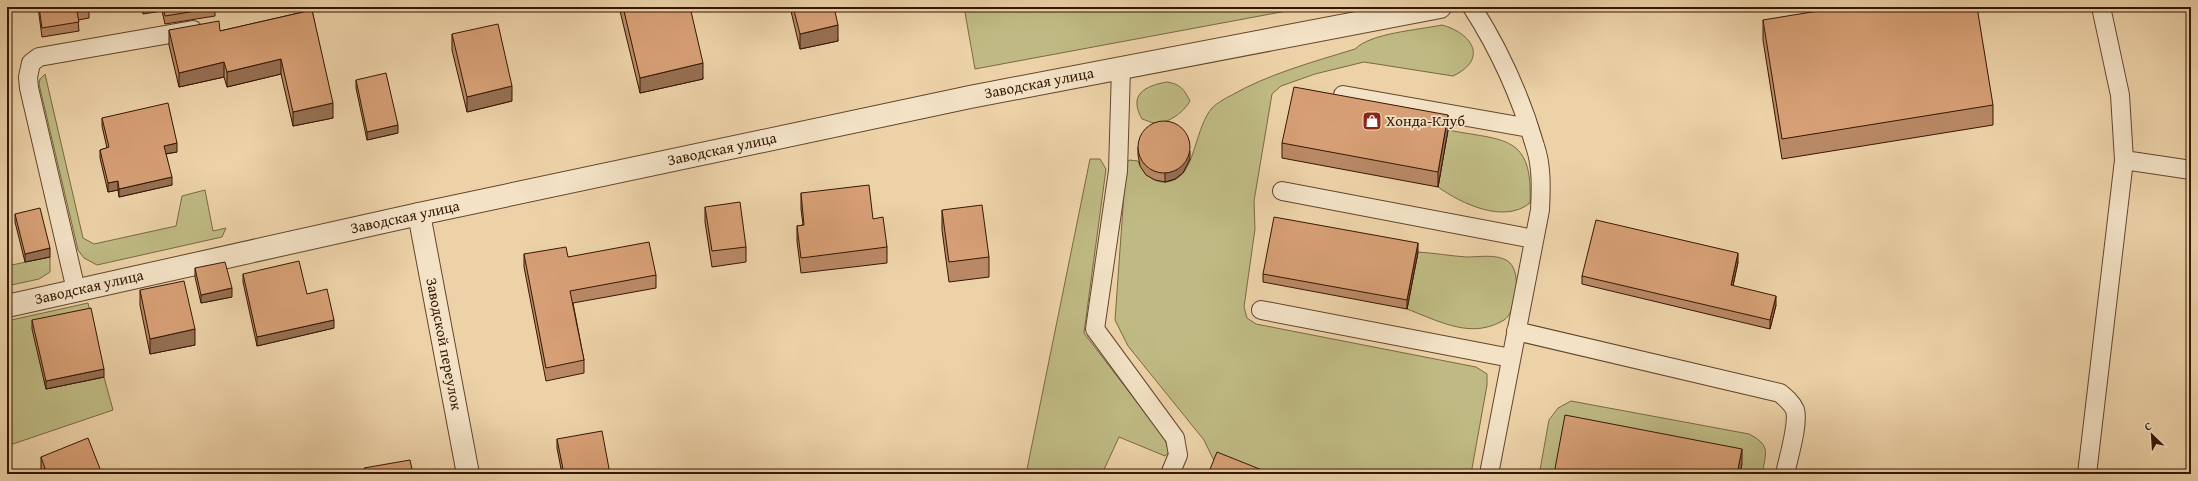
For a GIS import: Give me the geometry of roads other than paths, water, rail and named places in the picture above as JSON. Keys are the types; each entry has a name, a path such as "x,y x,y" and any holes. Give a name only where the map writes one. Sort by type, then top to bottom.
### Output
{"street":[{"name":"Заводская улица","path":"7,306 419,214 962,98 1440,7"},
{"name":"Заводской переулок","path":"419,214 468,474"}],"lane":[{"path":"1472,7 1495,46 1529,128 1536,146 1541,178 1540,210 1489,474"},
{"path":"2087,474 2124,160 2120,95 2101,7"},
{"path":"76,290 29,88 28,77 31,63 39,57 206,27"},
{"path":"1121,68 1118,171 1095,329 1175,438 1178,455 1170,474"},
{"path":"1343,95 1529,128"},
{"path":"2124,160 2191,170"},
{"path":"1282,191 1534,239"},
{"path":"1261,310 1511,358"},
{"path":"1516,331 1780,394 1790,402 1795,410 1794,426 1785,474"}],"place":[{"name":"Хонда-Клуб","path":"1372,121"}]}
